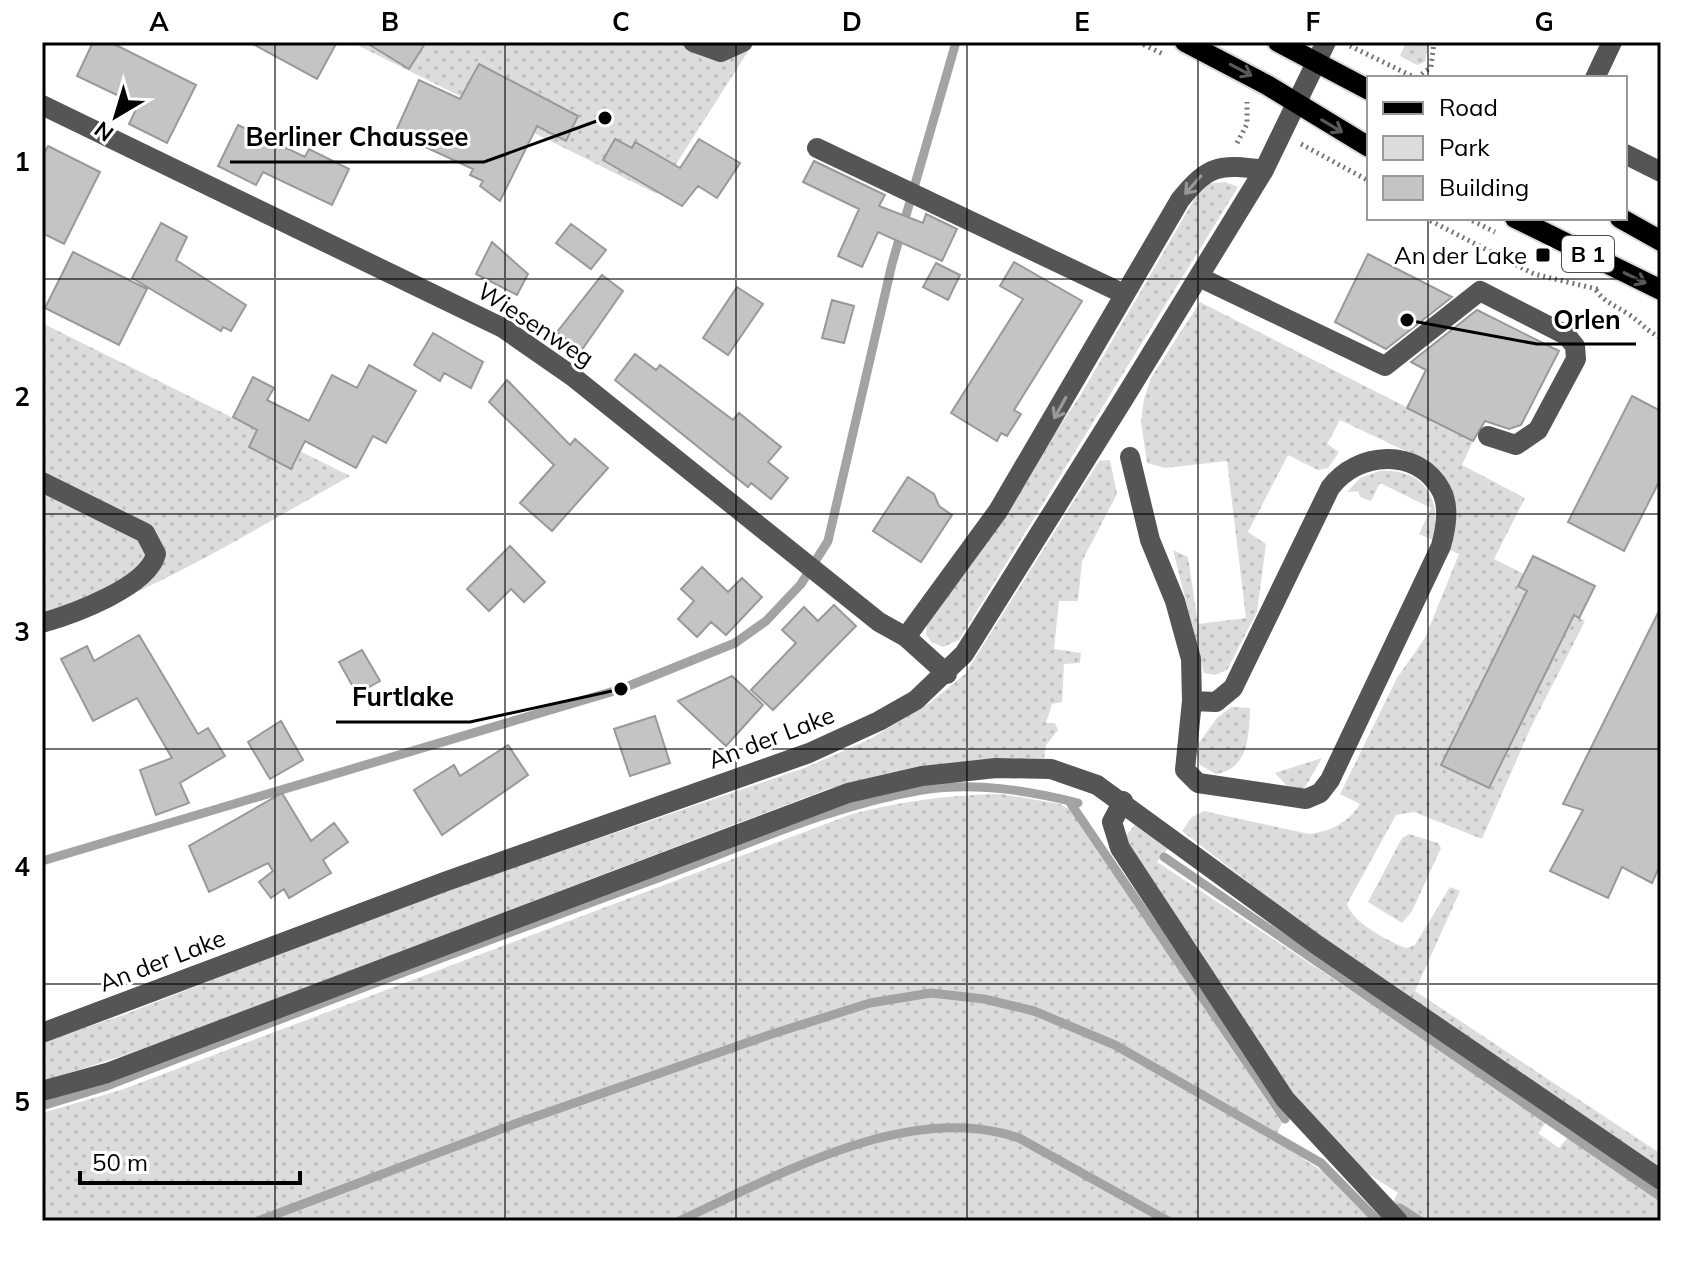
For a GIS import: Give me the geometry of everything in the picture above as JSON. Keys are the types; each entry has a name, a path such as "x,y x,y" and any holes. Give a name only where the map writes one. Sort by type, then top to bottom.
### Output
{"main road":[{"path":"1185,42 1367,146"},
{"path":"1278,42 1367,89"},
{"name":"B 1","path":"1519,220 1661,290"},
{"name":"B 1","path":"1624,220 1661,241"}],"street":[{"path":"693,42 716,52 730,50 743,42"},
{"name":"An der Lake","path":"42,1033 444,882 809,753 916,700 947,674 964,654 1199,277 1264,170 1326,42"},
{"path":"1596,76 1612,42"},
{"name":"Wiesenweg","path":"42,105 503,328 572,376 826,581 879,622 906,637 947,674"},
{"path":"817,148 1124,294"},
{"path":"1627,155 1661,172"},
{"path":"906,637 998,511 1180,200 1200,175 1226,165 1264,170"},
{"path":"1199,277 1385,366 1480,291 1566,335 1575,346 1576,359 1538,430 1516,445 1488,436"},
{"path":"1130,457 1150,540 1181,616 1191,659 1192,701 1183,763 1193,780 1306,799 1320,793 1330,780 1441,546 1446,518 1442,492 1436,483 1410,463 1387,458 1356,466 1338,478 1233,688 1216,702 1192,701"},
{"path":"42,482 145,533 156,554 152,565 132,583 42,623"},
{"path":"42,1091 107,1073 848,793 922,776 1032,767 1069,773 1123,801 1317,945 1661,1180"},
{"path":"1123,801 1112,822 1120,848 1250,1047 1304,1123 1398,1221"}],"path":[{"path":"1419,76 1431,67 1434,42"},
{"path":"1362,52 1412,76"},
{"path":"1226,165 1247,124 1247,102"},
{"path":"1309,149 1367,178"},
{"path":"1429,220 1534,274 1608,292"}],"green space":[{"path":"351,42 754,42 657,194"},
{"path":"1406,42 1429,42 1425,62 1417,65 1400,56"},
{"path":"1225,182 1238,187 959,640 943,647 931,642 926,634 927,623 1080,396 1195,198 1206,184"},
{"path":"1200,302 1473,441 1462,465 1525,498 1494,559 1524,574 1518,586 1527,591 1442,765 1489,788 1574,615 1585,621 1531,727 1482,839 1414,812 1396,815 1347,904 1364,924 1406,948 1415,945 1450,887 1460,891 1415,991 1661,1154 1661,1169 1323,940 1182,831 1192,817 1204,811 1309,834 1332,828 1350,816 1360,804 1340,794 1397,678 1425,638 1459,554 1448,549 1454,533 1414,455 1340,420 1327,444 1339,452 1328,468 1318,470 1288,455 1248,532 1266,544 1257,612 1227,670 1215,675 1204,673 1173,550 1188,557 1198,624 1246,618 1227,461 1165,468 1147,463 1141,422 1151,378"},
{"path":"42,323 350,476 161,580 42,631"},
{"path":"1110,460 1117,494 1082,561 1078,601 1059,601 1054,649 1081,653 1080,663 1064,664 1062,702 1052,704 1046,723 1055,723 1058,730 1046,745 1044,758 934,766 828,789 149,1047 42,1082 42,1042 126,1014 382,913 807,767 870,739 931,702 965,674 1099,461"},
{"path":"1379,471 1408,474 1427,489 1435,512 1433,540 1419,534 1431,508 1380,483 1371,501 1360,497 1358,491 1347,492 1360,478"},
{"path":"1231,707 1250,708 1248,739 1235,765 1216,774 1200,765 1195,748 1217,718"},
{"path":"1322,758 1304,789 1287,786 1275,773"},
{"path":"1001,794 1060,804 1071,810 1282,1123 1274,1140 1330,1176 1373,1221 42,1221 42,1113 121,1090 852,814 926,800"},
{"path":"1139,820 1170,846 1157,862 1547,1121 1538,1133 1559,1148 1568,1137 1661,1202 1661,1221 1406,1221 1391,1205 1398,1193 1353,1164 1314,1124 1139,866 1125,837"},
{"path":"1409,834 1438,843 1441,848 1412,911 1402,923 1368,902 1402,838"}],"building":[{"path":"93,42 110,42 196,85 167,143 129,124 138,105 77,76"},
{"path":"249,42 337,42 317,79"},
{"path":"365,42 426,42 409,69"},
{"path":"479,64 578,116 566,141 537,126 500,201 480,186 483,181 470,175 473,169 395,133 419,80 460,99"},
{"path":"238,125 305,157 309,149 349,169 332,205 263,172 256,185 218,166"},
{"path":"615,139 632,148 635,142 680,168 699,139 740,163 717,198 698,186 682,206 603,160"},
{"path":"48,146 100,172 64,244 42,233 42,158"},
{"path":"814,161 885,195 879,206 923,223 926,214 957,229 942,261 878,232 862,267 838,256 859,209 803,182"},
{"path":"161,223 187,237 176,260 246,305 231,331 223,327 221,331 132,278"},
{"path":"571,224 606,250 591,269 556,243"},
{"path":"492,242 528,274 517,295 476,274"},
{"path":"73,252 147,289 119,345 45,308"},
{"path":"1368,254 1452,297 1386,349 1335,322"},
{"path":"1014,262 1082,301 1014,410 1021,414 1007,436 1001,433 997,441 951,413 1023,299 1000,286"},
{"path":"936,263 960,275 948,300 923,287"},
{"path":"602,275 623,291 581,351 557,332"},
{"path":"737,287 763,304 728,355 703,338"},
{"path":"832,300 854,306 844,343 822,338"},
{"path":"1477,310 1559,351 1521,425 1509,429 1485,421 1473,441 1407,408 1426,370 1411,362"},
{"path":"433,333 483,362 471,388 444,373 440,381 414,365"},
{"path":"635,354 656,370 660,365 733,420 739,413 781,447 768,462 788,478 771,499 751,483 748,487 615,380"},
{"path":"369,365 416,391 386,443 373,436 356,468 305,441 291,469 249,447 257,430 233,417 253,377 274,388 267,400 309,421 332,375 357,388"},
{"path":"507,380 570,445 575,439 608,468 552,531 520,503 554,465 489,402"},
{"path":"1632,396 1661,411 1661,478 1624,551 1568,522"},
{"path":"908,477 934,494 939,506 952,515 921,562 873,531"},
{"path":"510,546 545,582 524,602 511,589 489,611 467,589"},
{"path":"1533,556 1595,586 1579,618 1574,615 1489,788 1441,765 1527,591 1518,586"},
{"path":"702,567 728,592 742,578 762,597 726,635 711,622 697,637 678,619 694,601 681,589"},
{"path":"834,605 856,626 773,710 751,690 796,643 782,630 804,607 818,621"},
{"path":"1661,607 1661,863 1652,883 1622,867 1608,898 1550,871 1583,810 1563,804"},
{"path":"139,635 198,734 208,728 225,756 180,783 189,803 156,815 140,770 172,758 137,698 93,721 61,659 87,646 94,661"},
{"path":"362,650 380,681 357,694 339,662"},
{"path":"732,676 763,705 726,746 678,701"},
{"path":"655,716 670,763 630,776 614,729"},
{"path":"281,721 303,760 270,779 248,742"},
{"path":"508,745 528,775 442,835 414,790 454,765 460,776"},
{"path":"282,793 311,841 334,823 348,842 323,860 331,873 289,898 284,889 271,898 259,882 273,871 268,863 209,892 189,846"}],"waterway":[{"path":"42,861 621,689 735,643 766,621 801,584 828,541 892,264 956,42"},
{"path":"42,1106 104,1087 852,806 922,790 962,787 1020,791 1078,803"},
{"path":"1069,801 1285,1119"},
{"path":"1164,857 1661,1197"},
{"path":"258,1221 520,1122 769,1035 870,1003 931,993 984,999 1034,1011 1115,1045 1321,1163 1378,1221"},
{"path":"679,1221 844,1148 933,1129 977,1129 1019,1138 1168,1221"},
{"path":"1400,1208 1420,1221"}],"place":[{"name":"Berliner Chaussee","path":"605,118"},
{"name":"An der Lake","path":"1543,255"},
{"name":"Orlen","path":"1407,320"},
{"name":"Furtlake","path":"621,689"}]}
